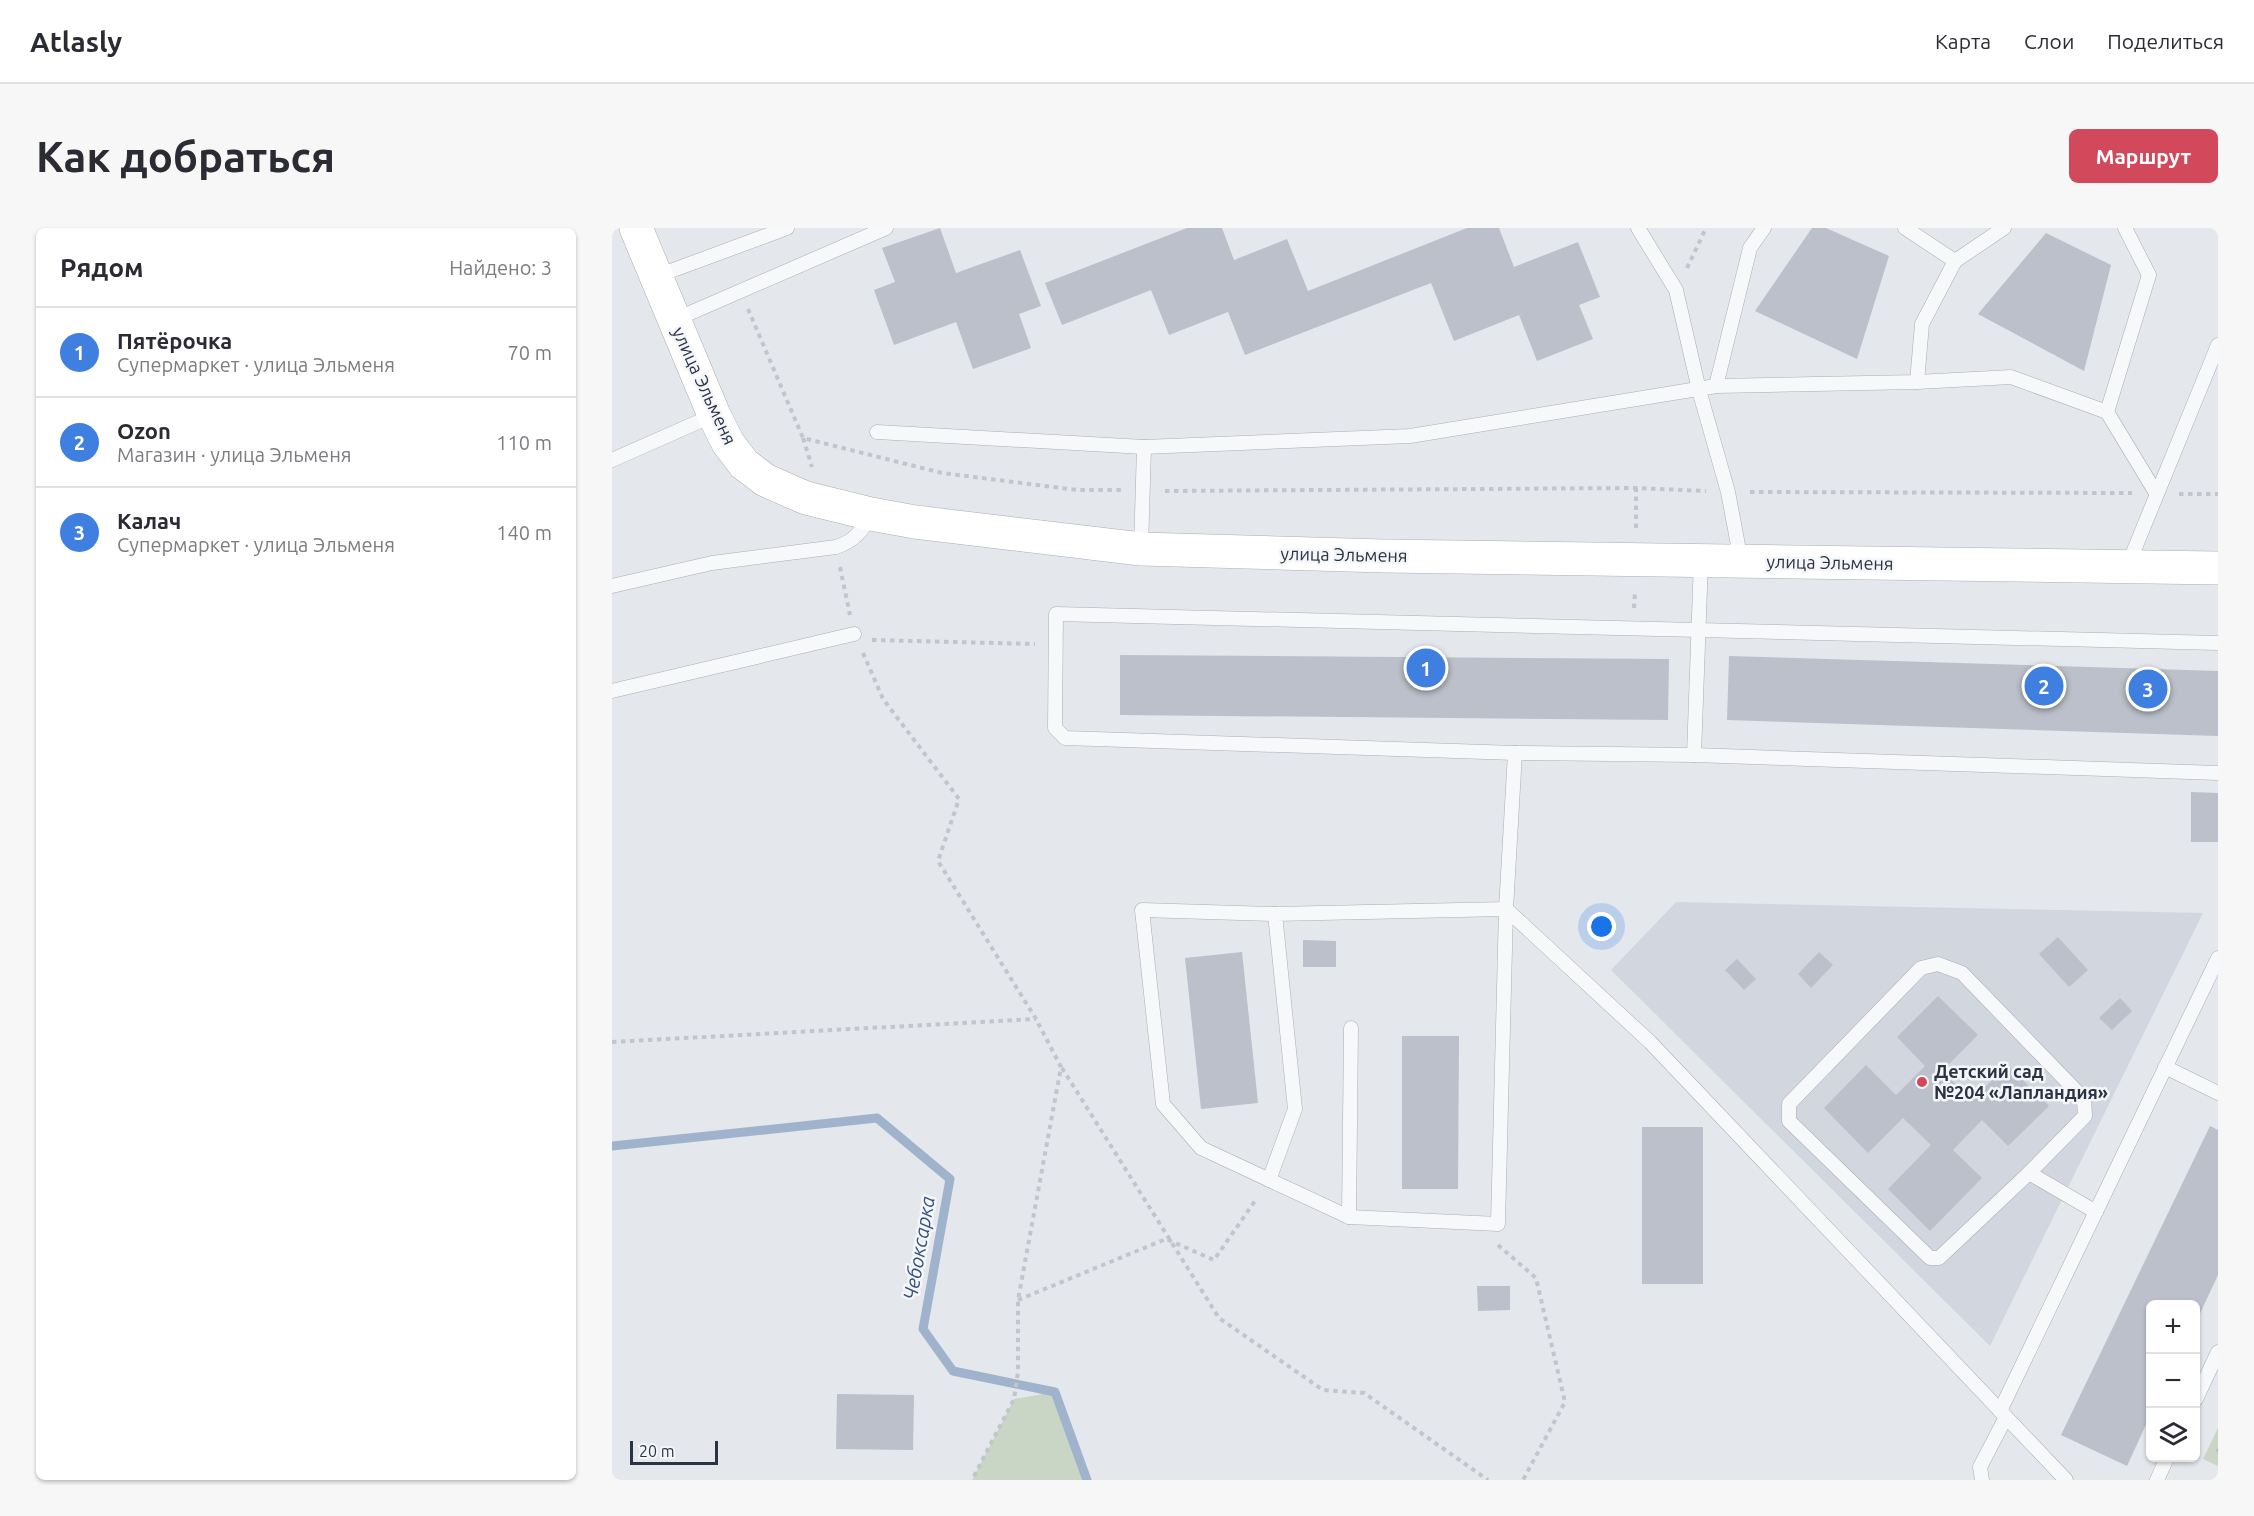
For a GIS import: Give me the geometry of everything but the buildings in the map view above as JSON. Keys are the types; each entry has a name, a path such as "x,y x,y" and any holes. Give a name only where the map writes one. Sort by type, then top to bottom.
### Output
{"street":[{"name":"улица Эльменя","path":"636,228 714,415 728,443 744,464 765,480 823,502 872,514 1141,549 1384,556 2127,569 2218,568"}],"lane":[{"path":"655,276 787,228"},
{"path":"674,320 886,228"},
{"path":"1638,228 1676,290 1699,390 1728,492 1742,562"},
{"path":"1716,386 1750,248 1764,228"},
{"path":"1905,228 1955,261"},
{"path":"1917,382 1923,324 1955,261 2004,228"},
{"path":"2108,412 2149,275 2125,228"},
{"path":"2127,569 2218,345"},
{"path":"877,432 1144,447 1410,436 1716,386 1917,382 2011,377 2108,412 2156,493"},
{"path":"612,460 714,415"},
{"path":"1141,549 1144,447"},
{"path":"612,586 712,563 836,547 850,542 863,530 872,514"},
{"path":"1694,755 1701,560"},
{"path":"2218,643 1699,632 1056,614 1055,728 1065,738 2218,772"},
{"path":"612,691 854,634"},
{"path":"1515,753 1506,909 1497,1224 1349,1217 1201,1148 1163,1104 1142,910 1275,914 1506,909 1650,1042 2066,1480"},
{"path":"1269,1180 1295,1109 1275,914"},
{"path":"1982,1480 1980,1467 2003,1414 2096,1212 2218,958"},
{"path":"1938,964 1962,973 2084,1099 2085,1116 2029,1173 1938,1258 1930,1258 1790,1121 1788,1104 1921,968 1938,964"},
{"path":"1349,1217 1351,1028"},
{"path":"2165,1067 2218,1093"},
{"path":"2029,1173 2096,1212"},
{"path":"2200,1390 2218,1352"},
{"path":"2157,1480 2166,1462"}],"path":[{"path":"1676,290 1706,228"},
{"path":"740,292 803,438 823,502"},
{"path":"803,438 942,473 1077,490 1636,488 1728,492 2218,494"},
{"path":"1636,488 1636,534"},
{"path":"836,547 854,634 883,699 959,799 938,861 1036,1019 1061,1067 1166,1239 1219,1318 1323,1390 1364,1393 1488,1480"},
{"path":"854,634 877,642 1057,644"},
{"path":"612,1042 1036,1019"},
{"path":"972,1480 1014,1399 1018,1372 1018,1300 1061,1067"},
{"path":"1018,1300 1166,1239 1214,1260 1269,1180"},
{"path":"1473,1223 1536,1278 1565,1402 1523,1480"}],"shaded area":[{"name":"Детский сад №204 «Лапландия»","path":"1676,902 2203,913 1990,1346 1611,970"}],"green space":[{"path":"1055,1392 1087,1480 972,1480 1014,1399"},
{"path":"2218,1428 2218,1466 2203,1459"}],"waterway":[{"name":"Чебоксарка","path":"612,1146 877,1118 950,1179 923,1329 953,1371 1055,1392 1087,1480"}],"place":[{"name":"Пятёрочка","path":"1426,668"},
{"name":"Ozon","path":"2044,686"},
{"name":"Калач","path":"2148,689"},
{"name":"Детский сад №204 «Лапландия»","path":"1922,1082"}]}
